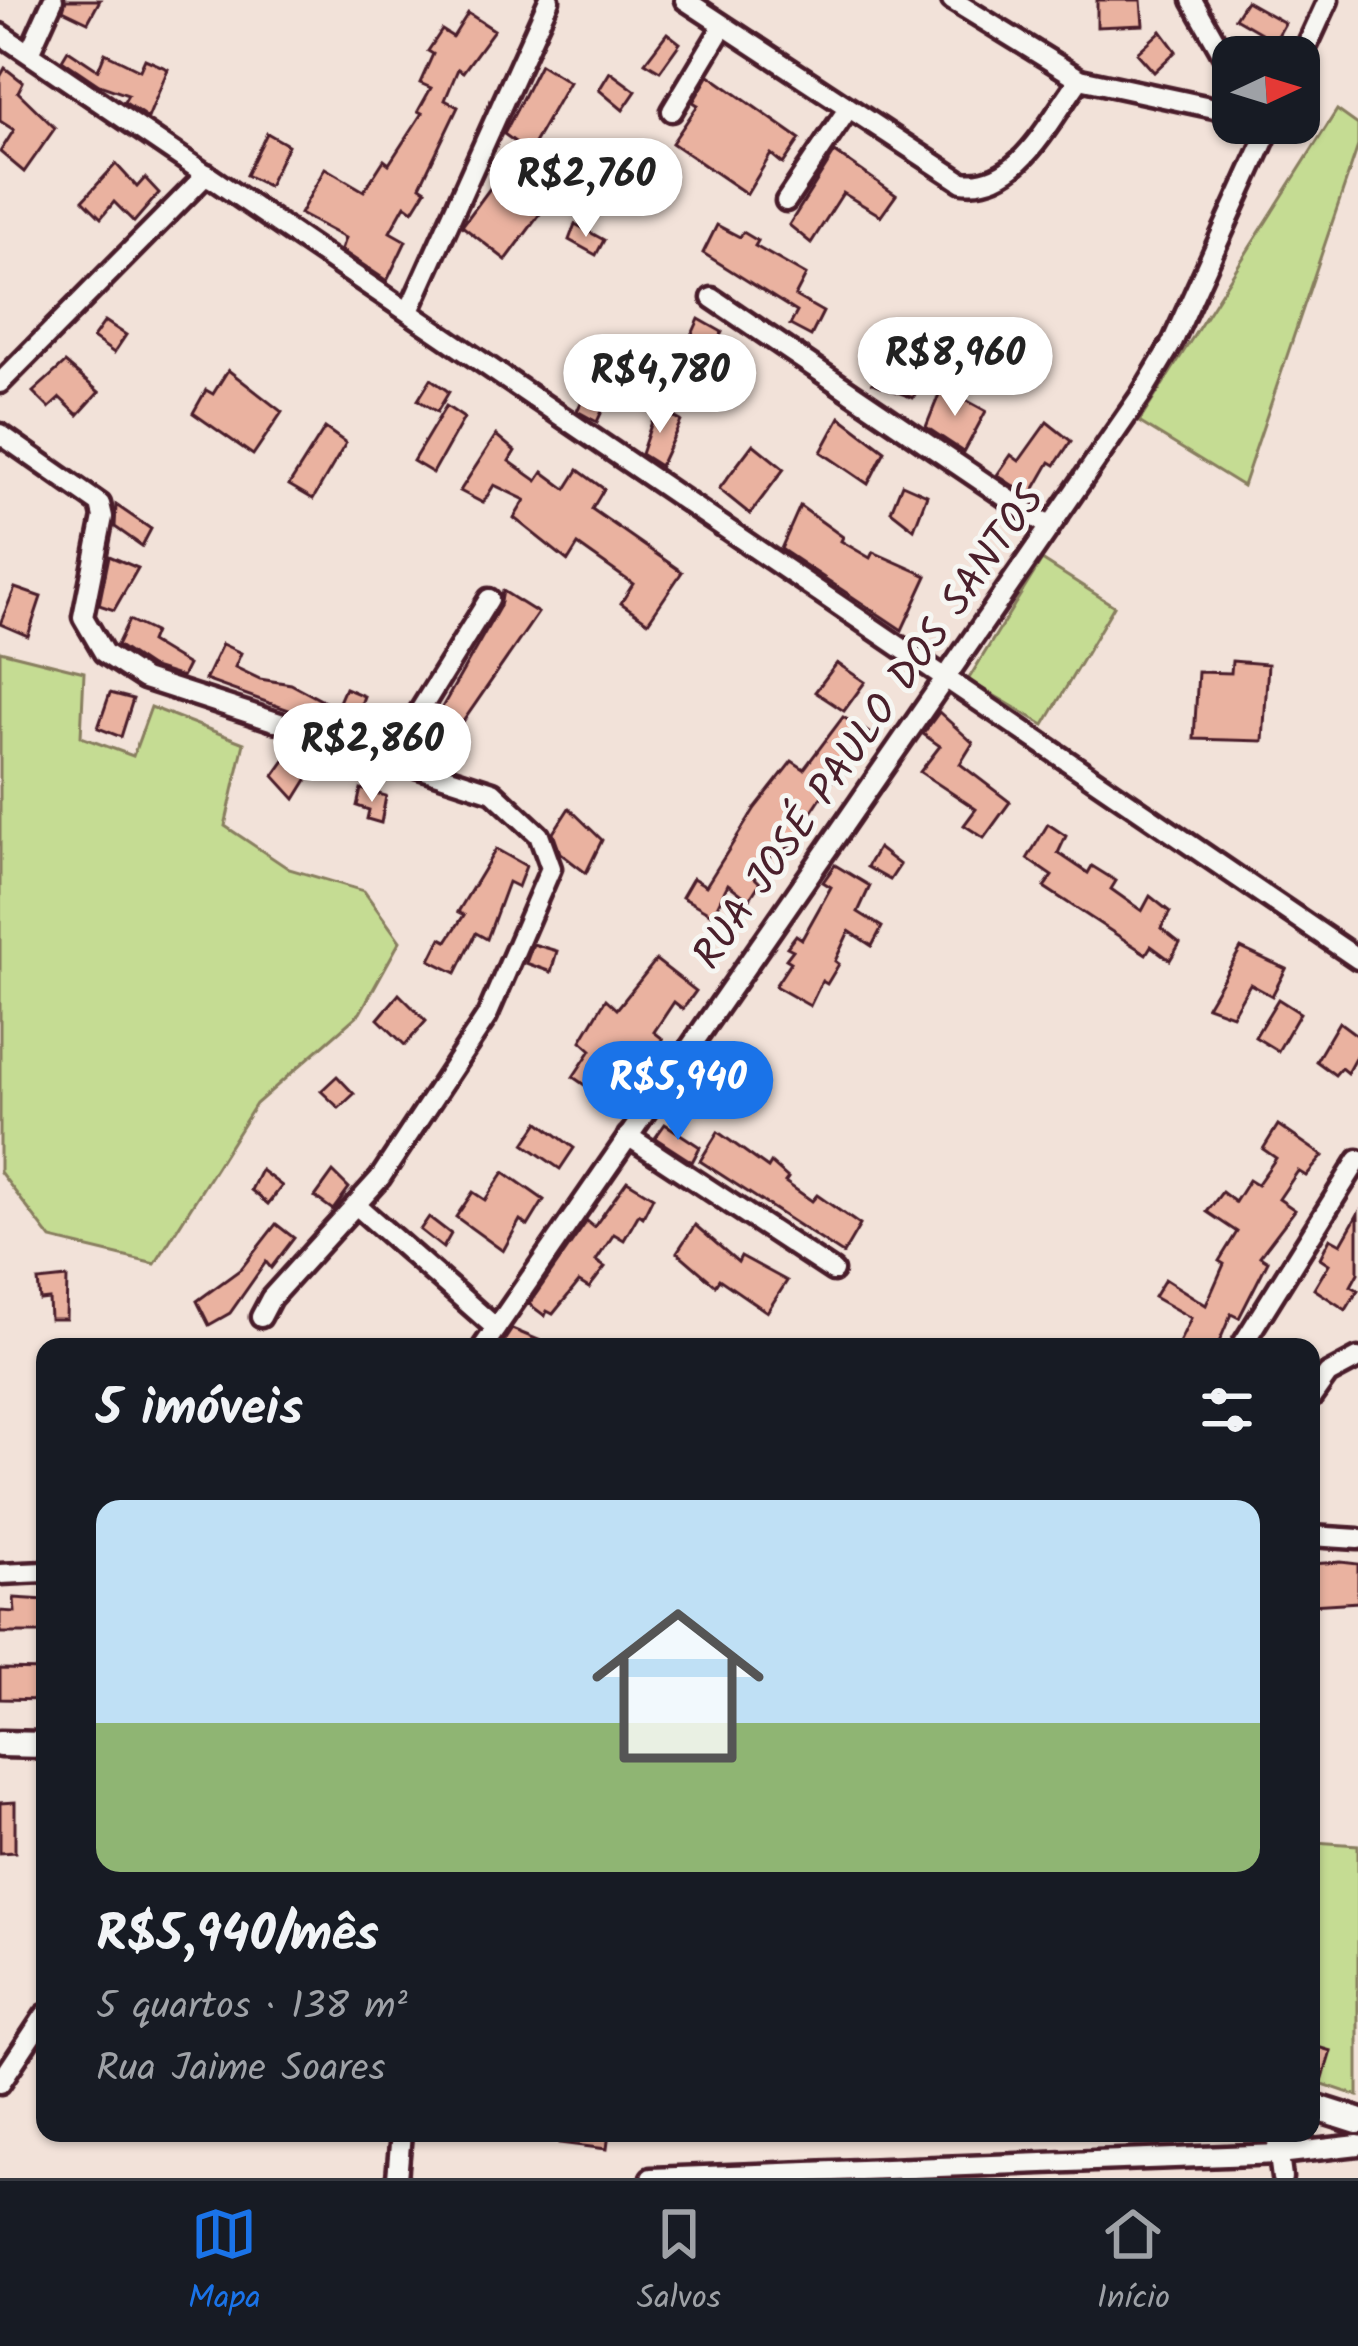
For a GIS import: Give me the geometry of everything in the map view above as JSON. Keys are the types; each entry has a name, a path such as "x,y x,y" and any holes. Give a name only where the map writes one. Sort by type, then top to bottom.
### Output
{"main road":[{"path":"0,1744 36,1745"},
{"path":"1320,2109 1358,2121"}],"street":[{"path":"28,53 53,0"},
{"path":"409,311 549,0"},
{"path":"685,0 962,182 986,185 1010,173 1080,80"},
{"path":"952,0 1080,80 1212,108"},
{"path":"1192,0 1212,36"},
{"path":"1311,36 1328,0"},
{"path":"672,111 723,26"},
{"path":"0,34 1358,959"},
{"path":"785,201 848,109"},
{"name":"RUA JOSÉ PAULO DOS SANTOS","path":"489,1338 1172,344 1259,144"},
{"path":"0,382 207,174"},
{"path":"712,298 1048,526"},
{"path":"0,434 100,504 103,517 83,616 104,652 144,679 493,792 539,835 550,880 487,1016 356,1205 272,1298 261,1317"},
{"path":"390,759 489,598"},
{"path":"628,1136 833,1271"},
{"path":"1247,1338 1358,1160"},
{"path":"356,1205 496,1328"},
{"path":"1320,1385 1328,1374 1358,1358"},
{"path":"1320,1537 1358,1539"},
{"path":"0,1574 36,1572"},
{"path":"0,2084 36,2029"},
{"path":"397,2178 400,2142"},
{"path":"1277,2142 1282,2178"},
{"path":"651,2178 1279,2154 1358,2145"}],"green space":[{"path":"1337,110 1358,125 1358,146 1243,486 1139,422 1315,144 1320,144"},
{"path":"1042,560 1114,606 1044,725 968,680"},
{"path":"0,651 84,672 81,737 133,756 151,707 244,743 225,826 289,869 364,891 400,941 360,1013 256,1104 155,1264 51,1239 0,1172"},
{"path":"1320,1842 1358,1845 1358,2096 1320,2083"}],"building":[{"path":"66,0 100,0 88,22 63,10"},
{"path":"1097,0 1141,0 1143,25 1097,27"},
{"path":"1246,1 1285,23 1278,36 1266,36 1235,18"},
{"path":"468,13 494,30 463,72 458,69 445,100 458,107 420,186 426,190 413,211 405,205 390,232 406,241 387,281 341,250 345,238 300,214 325,168 364,191 384,160 389,164 422,113 418,111 431,88 420,83 433,54 428,51 442,30 453,37"},
{"path":"1161,31 1176,51 1154,72 1137,53"},
{"path":"667,33 680,43 660,71 645,62"},
{"path":"68,50 98,70 105,53 140,70 145,59 168,69 148,118 124,102 128,95 99,85 62,60"},
{"path":"540,64 569,82 529,152 504,134"},
{"path":"5,68 23,82 18,92 55,128 24,172 0,152 14,130 0,121 0,77"},
{"path":"610,72 636,91 623,110 599,90"},
{"path":"709,75 800,139 783,164 771,154 747,194 672,143 698,105 693,102"},
{"path":"267,133 288,145 268,186 246,175"},
{"path":"835,152 896,195 881,216 843,193 811,243 789,225"},
{"path":"116,164 137,187 145,178 159,193 134,222 114,202 101,218 83,200"},
{"path":"505,168 548,203 506,260 462,226"},
{"path":"575,224 604,240 596,255 569,240"},
{"path":"717,225 740,237 743,232 758,241 755,246 806,275 795,296 823,312 811,336 790,325 797,312 703,253"},
{"path":"699,319 722,332 698,382 675,372"},
{"path":"105,321 126,335 114,353 93,338"},
{"path":"893,349 916,361 912,367 925,376 913,398 873,383"},
{"path":"65,363 99,392 78,415 60,398 49,408 33,392"},
{"path":"597,369 617,379 597,422 577,411"},
{"path":"228,370 282,412 253,455 193,413 206,390 213,394"},
{"path":"431,379 449,392 437,412 418,400"},
{"path":"942,387 986,411 964,452 926,427"},
{"path":"446,406 464,418 433,473 413,461"},
{"path":"657,407 681,421 660,466 641,454"},
{"path":"840,417 885,451 868,484 821,452"},
{"path":"1047,422 1071,441 1055,465 1050,462 1030,497 997,475 1011,455 1019,461"},
{"path":"325,428 346,443 313,499 289,485"},
{"path":"496,435 515,451 509,461 537,481 543,472 566,489 578,470 604,489 592,509 682,572 648,622 621,603 633,584 578,545 568,561 514,518 525,500 494,485 483,503 460,491"},
{"path":"753,444 784,469 750,514 719,489"},
{"path":"902,484 927,495 914,529 891,511"},
{"path":"116,505 151,529 142,546 115,527"},
{"path":"800,506 843,537 841,541 870,558 873,552 927,576 902,630 781,549"},
{"path":"109,556 138,568 114,610 99,605"},
{"path":"15,588 41,597 28,636 0,624"},
{"path":"503,591 538,613 447,745 458,750 451,764 416,753 500,606"},
{"path":"129,620 154,632 150,642 188,665 182,677 150,667 117,645"},
{"path":"222,644 241,653 235,667 260,679 291,684 334,707 328,724 205,680"},
{"path":"1232,661 1268,664 1263,741 1194,739 1198,672 1231,673"},
{"path":"837,663 865,682 844,711 815,692"},
{"path":"345,688 364,696 353,727 332,718"},
{"path":"110,693 133,699 121,737 98,728"},
{"path":"939,712 973,743 960,764 1010,802 984,838 964,825 976,809 920,772 940,746 923,734"},
{"path":"843,717 871,734 862,751 855,746 782,856 774,852 755,878 760,883 749,900 728,884 713,915 682,897 693,878 706,886 755,808 792,761 804,769"},
{"path":"286,759 308,778 295,799 274,776"},
{"path":"361,789 386,796 381,823 367,819 369,810 357,806"},
{"path":"569,808 602,840 586,873 560,853 553,833"},
{"path":"1048,824 1066,836 1058,853 1088,873 1092,866 1116,881 1111,889 1142,911 1150,896 1170,912 1161,928 1180,943 1170,960 1151,946 1146,954 1044,887 1052,876 1027,859"},
{"path":"878,848 900,865 890,880 867,867"},
{"path":"496,849 526,866 518,887 508,882 487,939 476,933 456,973 430,960 441,938 447,941 464,915 458,912"},
{"path":"835,865 870,886 858,912 882,927 872,946 849,931 835,961 839,964 827,984 822,981 810,1006 775,986 791,962 786,959 793,950 787,947 796,935 802,939 831,887 823,882"},
{"path":"533,944 557,951 551,972 526,963"},
{"path":"1241,948 1286,969 1272,996 1250,984 1232,1015 1207,1006"},
{"path":"656,960 696,991 683,1009 674,1002 654,1032 663,1039 608,1101 573,1077 591,1050 581,1041 606,999 617,1009"},
{"path":"399,994 426,1021 405,1045 378,1019"},
{"path":"1278,999 1300,1013 1278,1051 1255,1037"},
{"path":"1339,1022 1358,1036 1358,1053 1347,1073 1341,1068 1335,1075 1316,1061"},
{"path":"712,1065 730,1077 712,1103 693,1090"},
{"path":"337,1076 354,1094 339,1108 321,1091"},
{"path":"539,1122 574,1148 560,1169 524,1144"},
{"path":"665,1124 700,1147 692,1162 655,1138"},
{"path":"1278,1125 1323,1156 1306,1176 1298,1171 1279,1199 1295,1210 1260,1256 1268,1261 1239,1318 1231,1314 1221,1338 1181,1338 1191,1318 1154,1297 1165,1279 1206,1305 1224,1264 1219,1261 1237,1232 1207,1212 1222,1192 1235,1202 1249,1180 1257,1185 1276,1158 1263,1149"},
{"path":"718,1132 768,1168 771,1163 788,1178 785,1182 812,1201 817,1195 860,1225 843,1254 700,1161"},
{"path":"261,1170 282,1186 268,1204 251,1190"},
{"path":"333,1172 349,1188 333,1210 315,1197"},
{"path":"504,1172 544,1200 528,1226 520,1220 503,1251 456,1217 473,1192 485,1200"},
{"path":"627,1181 653,1197 643,1217 639,1214 624,1240 614,1234 596,1261 605,1267 589,1288 579,1282 553,1314 547,1311 545,1316 529,1304 587,1221 594,1227"},
{"path":"1358,1214 1358,1273 1351,1286 1358,1290 1346,1310 1314,1289 1329,1264 1320,1258 1330,1238 1341,1244"},
{"path":"429,1217 451,1234 443,1248 420,1230"},
{"path":"276,1224 294,1238 271,1268 266,1262 230,1313 209,1325 197,1301 241,1269"},
{"path":"695,1225 738,1262 741,1256 787,1281 767,1312 719,1279 715,1285 677,1252"},
{"path":"67,1278 66,1319 50,1319 49,1299 40,1300 38,1281"},
{"path":"512,1329 534,1338 506,1338"},
{"path":"1320,1563 1358,1564 1358,1602 1320,1604"},
{"path":"14,1598 36,1599 36,1633 0,1633 0,1611 15,1612"},
{"path":"0,1669 36,1670 36,1700 0,1699"},
{"path":"15,1802 15,1852 0,1853 0,1803"},
{"path":"1320,2048 1331,2051 1320,2088"},
{"path":"559,2142 608,2142 607,2149"}]}
